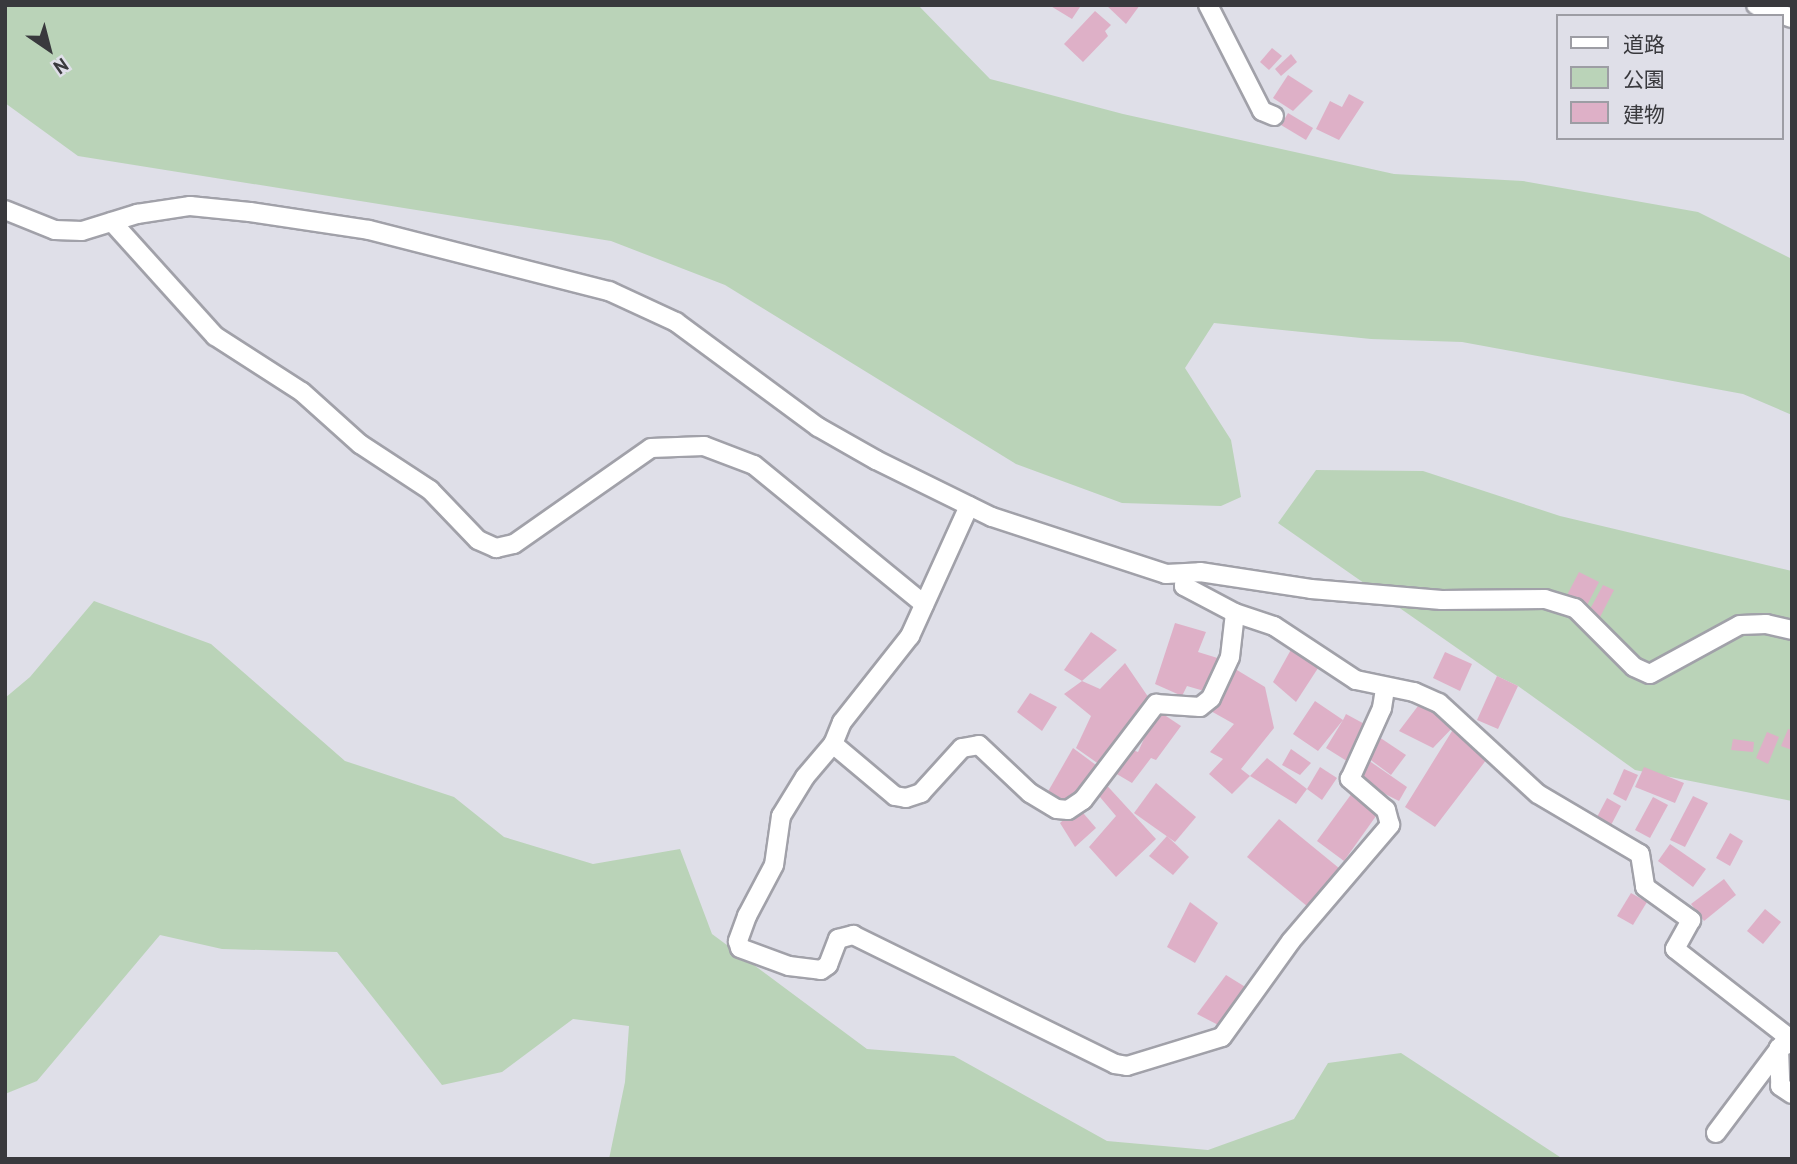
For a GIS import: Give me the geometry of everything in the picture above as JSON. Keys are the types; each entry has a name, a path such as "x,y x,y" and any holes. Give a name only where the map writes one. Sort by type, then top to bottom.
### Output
{"street":[{"path":"1208,5 1262,110 1273,116"},
{"path":"1756,5 1779,14"},
{"path":"5,210 55,230 82,231 190,206 250,212 369,230 609,291 676,322 818,428 969,506 1166,574 1185,575 1200,572 1311,589 1442,600 1545,599 1575,608 1634,667 1650,674 1740,625 1766,624 1792,629"},
{"path":"112,222 215,336 302,392 360,444 430,490 478,540 496,548 514,544 651,448 704,446 754,465 925,604"},
{"path":"969,506 910,636 842,722 833,744 804,778 781,816 774,864 747,916 738,941 740,948 789,966 821,970 828,965 838,939 853,935 914,968 1127,1066 1229,1033 1291,941 1380,840 1390,817 1350,779 1382,708 1385,689"},
{"path":"1185,575 1184,586 1235,613 1274,626 1356,680 1385,689 1414,692 1439,703 1538,794 1640,855 1645,887 1692,920 1675,949 1788,1037 1780,1086 1792,1094"},
{"path":"833,744 895,796 906,798 921,793 962,748 979,745 1030,793 1057,809 1068,810 1083,800 1156,704 1200,707 1211,698 1230,657 1235,613"},
{"path":"1716,1133 1786,1046"}],"green space":[{"path":"5,5 918,5 990,79 1123,114 1394,174 1523,181 1698,212 1792,259 1792,415 1743,394 1462,342 1371,339 1214,323 1185,368 1231,440 1241,497 1221,506 1122,503 1016,464 725,285 611,241 78,156 5,103"},
{"path":"1316,470 1423,471 1560,516 1792,571 1792,801 1635,770 1518,686 1497,676 1278,523"},
{"path":"94,601 211,644 345,761 454,797 504,837 593,864 680,849 712,934 867,1049 954,1056 1107,1141 1208,1150 1294,1119 1328,1063 1401,1053 1563,1159 609,1159 625,1082 629,1026 573,1019 502,1072 442,1085 337,952 222,949 160,935 37,1081 5,1094 5,698 30,677"}],"building":[{"path":"1049,5 1076,5 1080,7 1072,19"},
{"path":"1106,5 1140,5 1126,24"},
{"path":"1095,11 1111,25 1105,31 1108,36 1083,62 1064,44"},
{"path":"1272,48 1282,56 1269,70 1260,62"},
{"path":"1291,54 1297,62 1281,76 1275,69"},
{"path":"1288,75 1313,91 1293,111 1273,98"},
{"path":"1349,94 1364,102 1339,140 1316,129 1330,101 1342,107"},
{"path":"1288,113 1313,128 1306,140 1281,125"},
{"path":"1579,572 1599,582 1585,609 1565,599"},
{"path":"1603,585 1614,590 1599,619 1588,613"},
{"path":"1175,623 1206,632 1198,652 1224,660 1211,693 1187,686 1182,696 1155,684"},
{"path":"1091,632 1117,650 1082,681 1064,670"},
{"path":"1293,646 1320,665 1296,702 1273,682"},
{"path":"1445,652 1472,664 1460,691 1433,678"},
{"path":"1125,663 1153,704 1103,767 1076,748 1091,716 1064,694 1082,681 1100,689"},
{"path":"1232,667 1265,687 1274,728 1241,769 1250,776 1232,794 1209,774 1223,759 1210,752 1234,724 1209,710"},
{"path":"1497,676 1518,686 1498,729 1477,720"},
{"path":"1030,693 1057,707 1042,731 1017,712"},
{"path":"1315,701 1343,720 1318,751 1293,734"},
{"path":"1418,706 1457,723 1433,748 1399,731"},
{"path":"1157,710 1181,726 1156,760 1151,758 1132,783 1115,773 1125,747 1138,752"},
{"path":"1346,714 1370,727 1350,763 1326,748"},
{"path":"1457,723 1490,755 1435,827 1405,807"},
{"path":"1788,729 1792,730 1792,750 1781,746"},
{"path":"1767,732 1779,737 1768,764 1756,758"},
{"path":"1379,737 1406,755 1391,775 1364,755"},
{"path":"1733,739 1754,742 1753,752 1731,750"},
{"path":"1073,748 1100,768 1072,804 1046,795"},
{"path":"1291,749 1311,763 1300,775 1282,765"},
{"path":"1267,758 1307,789 1296,804 1250,776"},
{"path":"1368,760 1407,787 1399,801 1357,780"},
{"path":"1320,767 1337,778 1322,800 1307,789"},
{"path":"1644,767 1684,783 1675,803 1635,787"},
{"path":"1624,769 1638,775 1626,801 1613,794"},
{"path":"1101,779 1156,839 1116,877 1089,847 1116,816 1094,790"},
{"path":"1156,783 1196,817 1175,842 1134,813"},
{"path":"1355,789 1381,809 1344,861 1317,841"},
{"path":"1693,796 1708,803 1685,847 1670,840"},
{"path":"1653,797 1668,805 1650,838 1635,830"},
{"path":"1607,798 1621,806 1610,827 1596,819"},
{"path":"1078,807 1096,828 1075,847 1060,823"},
{"path":"1279,819 1345,873 1313,911 1247,857"},
{"path":"1730,833 1743,841 1730,866 1716,858"},
{"path":"1167,836 1189,857 1173,875 1149,856"},
{"path":"1670,844 1706,869 1693,887 1658,861"},
{"path":"1724,879 1736,895 1704,921 1691,904"},
{"path":"1631,893 1647,902 1633,925 1617,916"},
{"path":"1190,902 1218,923 1195,963 1167,947"},
{"path":"1765,909 1781,922 1763,944 1747,931"},
{"path":"1226,975 1247,988 1226,1029 1197,1014"}]}
